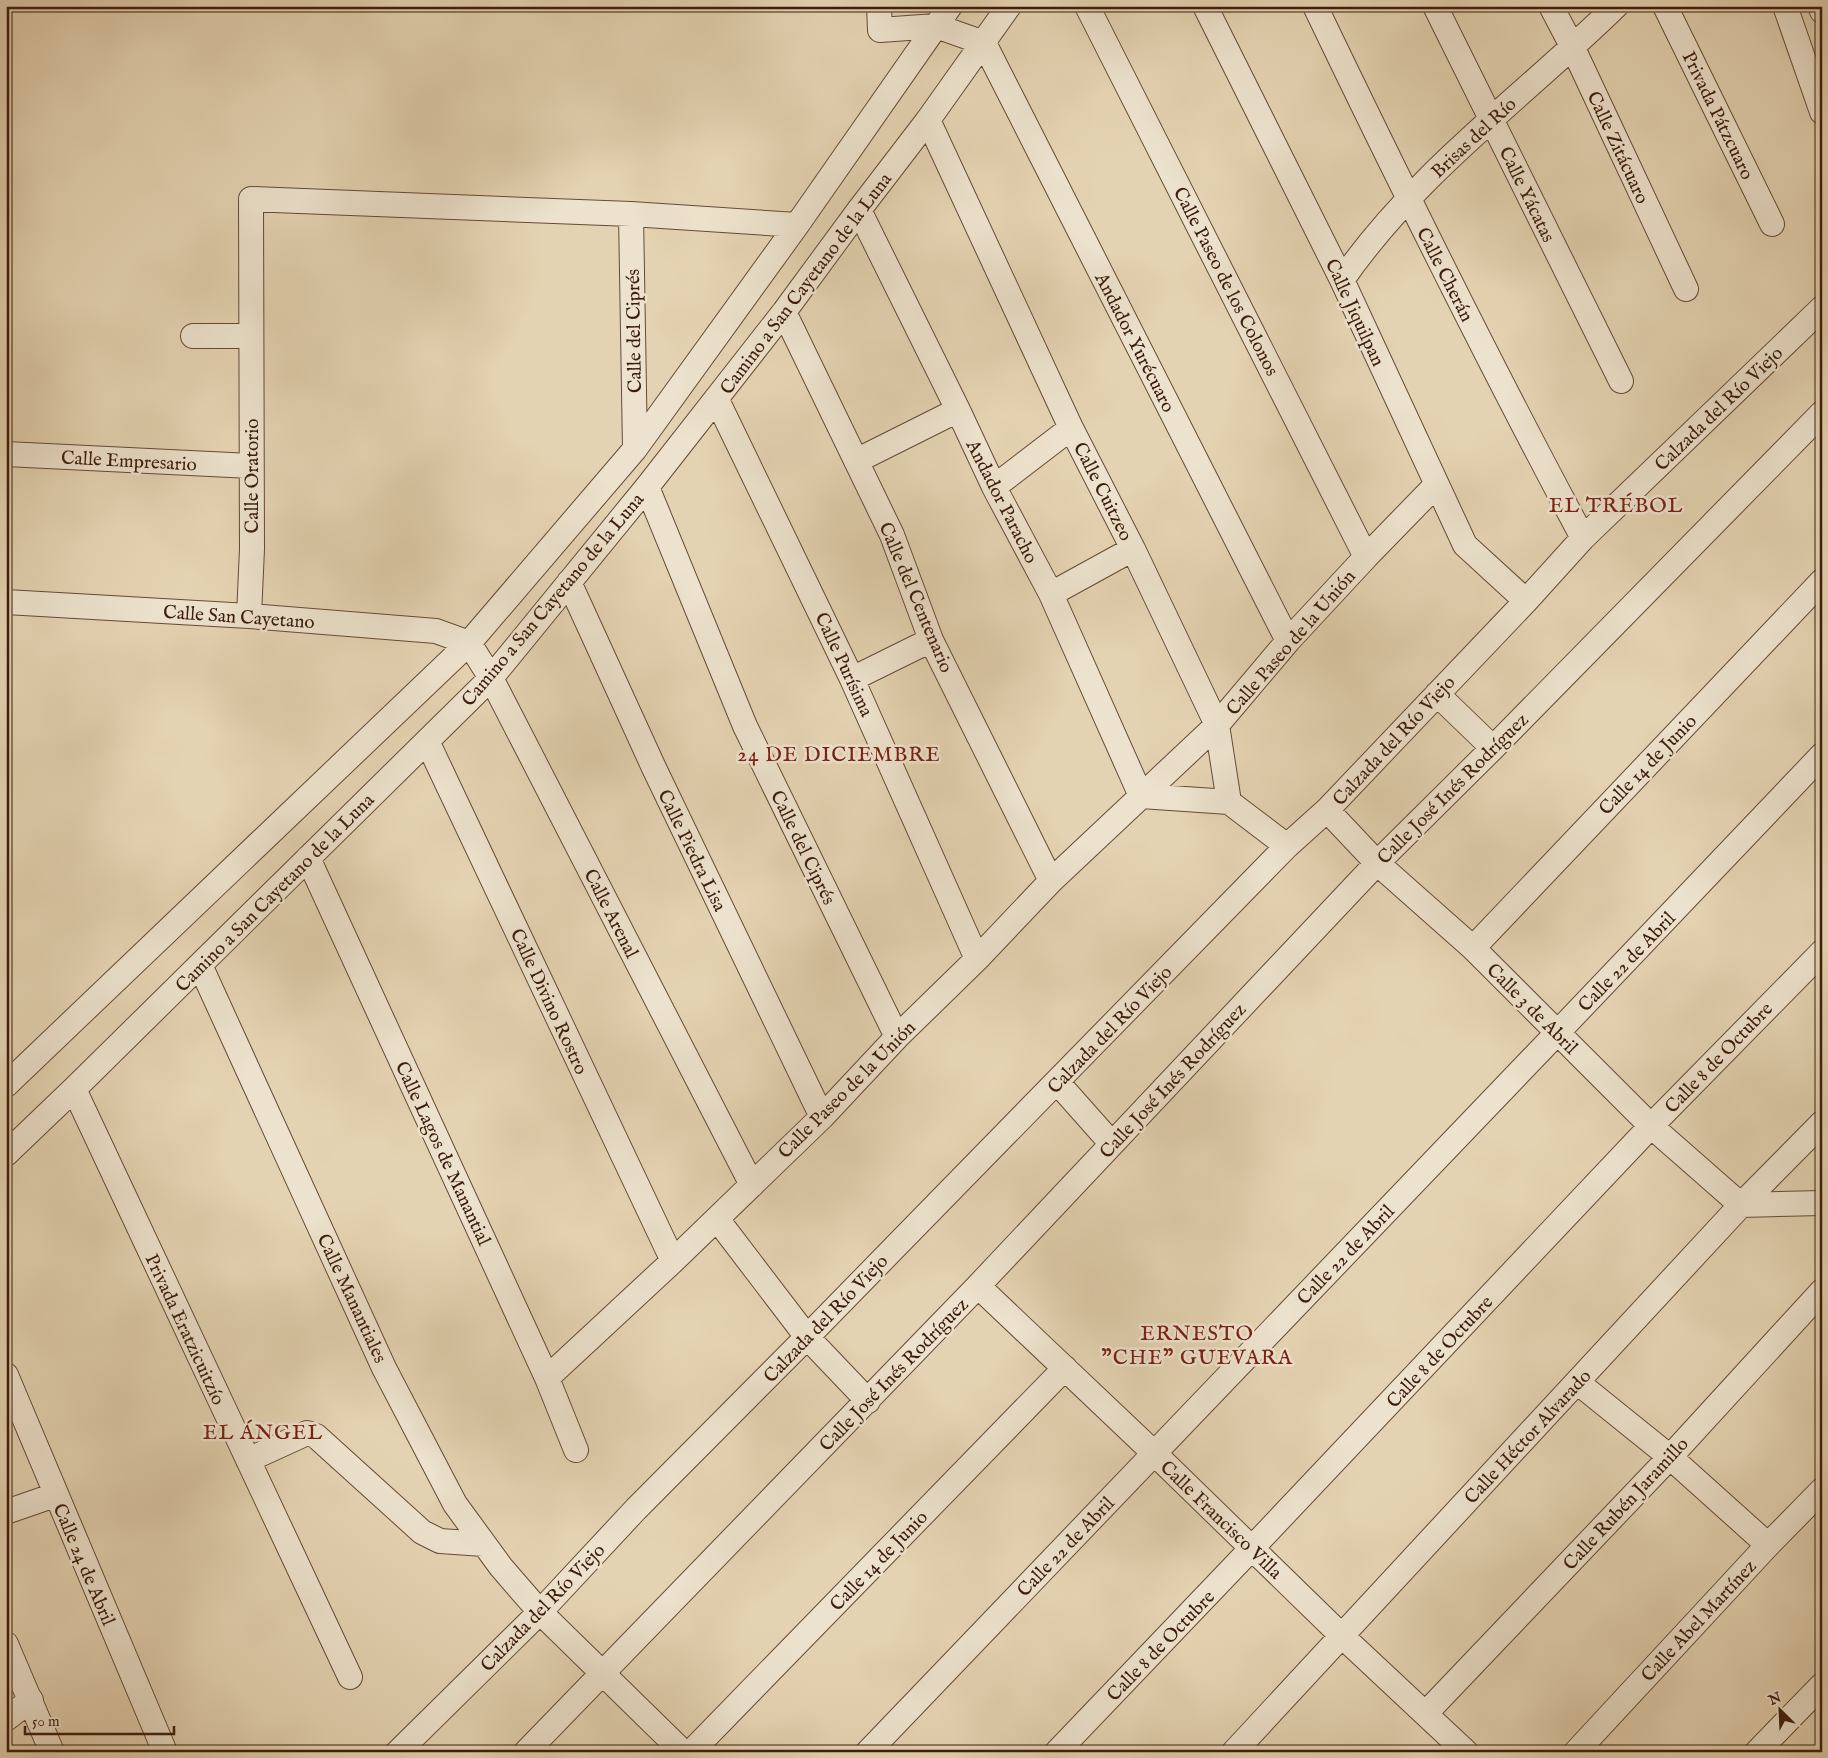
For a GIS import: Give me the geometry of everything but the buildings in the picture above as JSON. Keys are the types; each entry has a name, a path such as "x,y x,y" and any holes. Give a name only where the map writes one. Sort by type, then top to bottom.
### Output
{"street":[{"path":"879,6 880,30 936,26 984,43"},
{"name":"Camino a San Cayetano de la Luna","path":"6,1085 469,643 635,449 797,225 950,6"},
{"name":"Camino a San Cayetano de la Luna","path":"6,1154 490,678 648,487 716,400 928,120 1010,6"},
{"name":"Calle Paseo de los Colonos","path":"1088,6 1366,556"},
{"name":"Calle Jiquilpan","path":"1205,6 1342,280 1465,545 1526,601"},
{"name":"Calle Cherán","path":"1315,6 1408,199 1518,418 1583,538"},
{"name":"Calle Yácatas","path":"1435,6 1621,381"},
{"name":"Calle Zitácuaro","path":"1550,6 1572,48 1686,290"},
{"name":"Brisas del Río","path":"1342,280 1352,265 1408,199 1491,118 1572,48 1616,6"},
{"name":"Privada Pátzcuaro","path":"1666,6 1772,224"},
{"path":"1785,6 1822,112"},
{"path":"1820,6 1822,11"},
{"name":"Andador Yurécuaro","path":"984,43 1288,641"},
{"name":"Calle Cuitzeo","path":"928,120 1072,428 1133,549 1217,725 1229,802"},
{"name":"Calle Oratorio","path":"249,616 252,549 251,199 631,214"},
{"name":"Andador Paracho","path":"860,210 994,487 1051,594 1141,796"},
{"path":"631,214 797,225"},
{"name":"Calle del Ciprés","path":"631,214 635,449"},
{"name":"Calzada del Río Viejo","path":"398,1752 540,1612 636,1509 808,1337 1287,846 1327,810 1526,601 1583,538 1822,308"},
{"name":"Calle del Centenario","path":"784,312 892,535 931,640 1052,881"},
{"path":"193,336 251,336"},
{"name":"Calle Purísima","path":"716,400 852,679 977,959"},
{"path":"856,461 958,410"},
{"name":"Calle José Inés Rodríguez","path":"526,1752 868,1401 1377,863 1493,748 1822,413"},
{"path":"994,487 1072,428"},
{"name":"Calle Empresario","path":"6,454 251,466"},
{"name":"Calle Paseo de la Unión","path":"546,1378 674,1261 822,1117 897,1037 977,959 1052,881 1217,725 1288,641 1366,556 1436,485"},
{"name":"Calle del Ciprés","path":"648,487 745,726 897,1037"},
{"path":"1051,594 1133,549"},
{"name":"Calle 14 de Junio","path":"1473,948 1822,580"},
{"name":"Calle Piedra Lisa","path":"569,582 654,768 822,1117"},
{"name":"Calle San Cayetano","path":"6,602 249,616 436,630 469,643"},
{"path":"852,679 931,640"},
{"name":"Calle Arenal","path":"469,643 490,678 752,1184"},
{"path":"1437,694 1493,748"},
{"name":"Calle Divino Rostro","path":"427,741 674,1261"},
{"name":"Calle 22 de Abril","path":"868,1752 1822,755"},
{"path":"1141,796 1229,802 1287,846"},
{"name":"Calle 3 de Abril","path":"1327,810 1377,863 1473,948 1651,1126 1741,1204"},
{"name":"Calle Lagos de Manantial","path":"308,858 546,1378 576,1450"},
{"name":"Calle 8 de Octubre","path":"1057,1752 1253,1548 1651,1126 1822,952"},
{"name":"Calle Manantiales","path":"200,964 384,1368 454,1504 501,1567 540,1612 684,1752"},
{"path":"1057,1082 1112,1144"},
{"name":"Privada Eratzicuitzío","path":"74,1089 350,1677"},
{"name":"Calle Héctor Alvarado","path":"1234,1752 1741,1204 1822,1123"},
{"path":"1741,1204 1822,1203"},
{"path":"717,1219 808,1337 868,1401"},
{"name":"Calle Francisco Villa","path":"978,1286 1253,1548 1342,1636 1466,1752"},
{"name":"Calle Rubén Jaramillo","path":"1426,1713 1670,1457 1822,1292"},
{"name":"Calle 14 de Junio","path":"692,1752 1065,1368"},
{"name":"Calle 24 de Abril","path":"6,1375 165,1752"},
{"path":"1577,1382 1670,1457 1768,1545"},
{"path":"248,1460 307,1433 316,1436 422,1532 440,1541 484,1544"},
{"name":"Calle Abel Martínez","path":"1576,1752 1768,1545 1822,1490"},
{"path":"6,1512 55,1495"},
{"path":"6,1644 52,1752"},
{"path":"1757,1752 1822,1685"},
{"path":"6,1719 31,1700"}],"district":[{"name":"EL TRÉBOL","path":"1616,505"},
{"name":"24 DE DICIEMBRE","path":"839,754"},
{"name":"ERNESTO \"CHE\" GUEVARA","path":"1197,1345"},
{"name":"EL ÁNGEL","path":"263,1432"}]}
